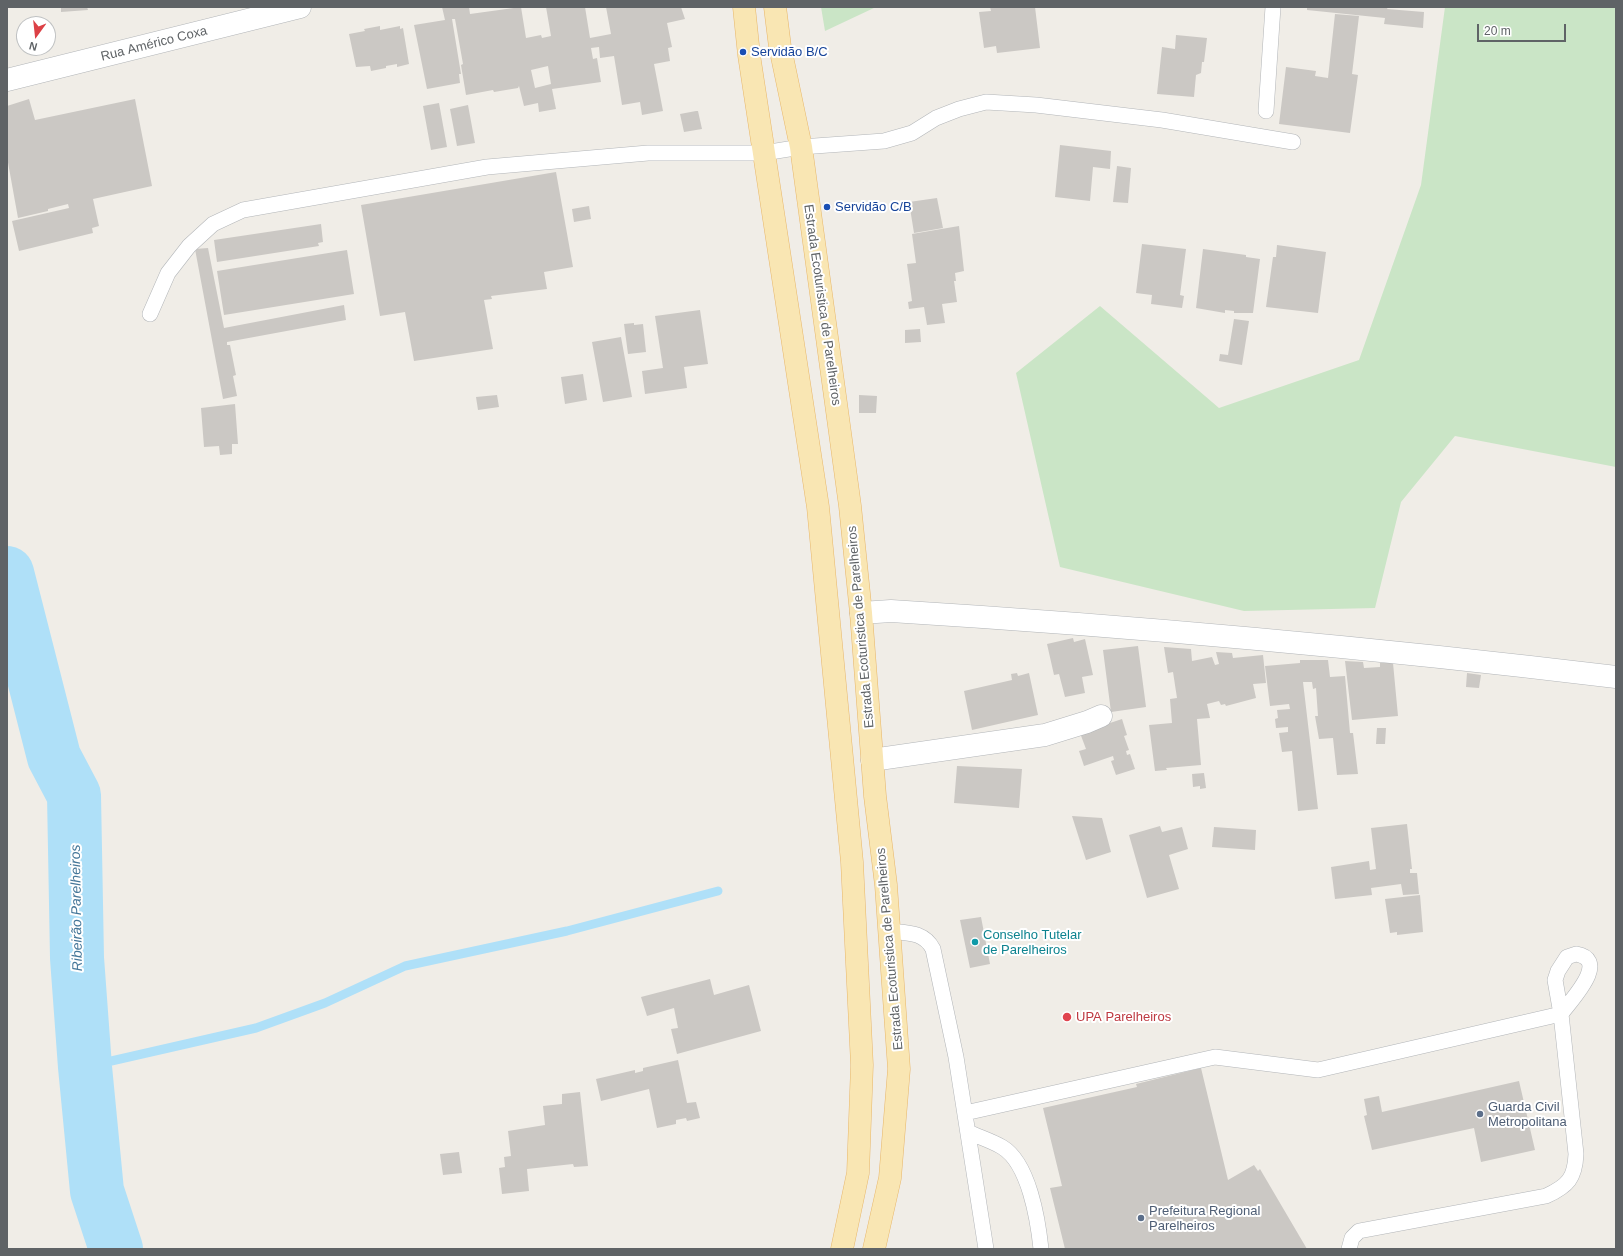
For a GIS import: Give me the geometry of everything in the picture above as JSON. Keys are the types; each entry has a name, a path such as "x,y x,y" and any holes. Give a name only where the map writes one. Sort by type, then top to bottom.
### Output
{"main road":[{"path":"744,7 764,153 818,507 852,862 861,1013 862,1065 858,1173 842,1249"},
{"name":"Estrada Ecoturistica de Parelheiros","path":"775,7 780,47 801,147 850,506 861,613 872,760 890,931 899,1069 890,1178 874,1249"},
{"path":"818,507 850,506"}],"street":[{"name":"Rua Américo Coxa","path":"7,80 300,7"},
{"path":"861,613 891,611 1077,624 1285,642 1616,677"},
{"path":"872,760 1045,735 1101,716"}],"lane":[{"path":"1266,111 1273,7"},
{"path":"150,314 168,273 189,246 213,224 243,210 487,167 648,154 764,153 801,147 884,141 912,133 936,118 959,109 986,102 1036,105 1162,120 1293,142"},
{"path":"890,931 921,935 929,941 933,949 956,1056 986,1249"},
{"path":"965,1113 1215,1057 1318,1070 1561,1014 1576,1154 1573,1175 1567,1183 1558,1191 1546,1196 1359,1231 1352,1238 1349,1249"},
{"path":"968,1132 1003,1147 1015,1158 1032,1198 1038,1218 1041,1249"}],"green space":[{"path":"821,7 876,7 825,31"},
{"path":"1445,7 1616,7 1616,467 1455,436 1401,502 1375,608 1244,611 1060,567 1016,373 1100,306 1219,408 1359,360 1421,185"}],"building":[{"path":"61,7 87,7 88,10 61,12"},
{"path":"442,7 469,7 470,14 521,7 526,38 541,35 542,38 551,36 546,7 585,7 590,38 611,34 606,7 681,7 685,19 667,23 672,47 668,48 670,61 654,64 663,111 642,115 640,102 622,105 614,56 600,58 599,47 591,48 593,59 597,58 601,82 552,89 556,109 539,112 538,103 524,106 519,86 518,88 494,92 493,90 466,95 461,65 463,64 455,19 452,19 461,74 459,74 460,83 427,89 414,25 445,20","holes":["548,66 551,84 535,88 531,70"]},
{"path":"990,7 1035,7 1040,48 997,53 996,46 984,48 979,12 991,11"},
{"path":"1307,7 1388,7 1387,9 1424,12 1423,28 1384,24 1385,18 1307,10"},
{"path":"1335,14 1359,16 1352,74 1358,75 1350,133 1279,124 1286,67 1316,71 1315,76 1328,78"},
{"path":"380,26 380,30 400,26 400,29 403,28 409,64 397,67 397,64 386,66 386,68 371,71 370,66 356,67 349,34"},
{"path":"1176,35 1207,38 1201,73 1196,75 1194,97 1157,94 1162,47 1175,49"},
{"path":"29,99 35,120 135,99 152,186 93,199 99,226 92,228 93,233 19,251 12,221 69,208 68,204 48,209 48,211 18,218 7,157 7,106"},
{"path":"439,103 447,147 431,150 423,106"},
{"path":"468,105 475,143 457,146 450,109"},
{"path":"698,111 702,129 684,132 680,114"},
{"path":"1060,145 1111,151 1110,169 1093,167 1090,201 1055,197"},
{"path":"1117,166 1131,168 1128,203 1113,202"},
{"path":"556,172 573,267 544,272 547,289 491,296 492,299 484,300 493,349 414,361 405,312 380,316 361,205"},
{"path":"937,198 943,228 914,233 909,202"},
{"path":"589,206 591,219 574,222 572,209"},
{"path":"321,224 323,242 318,243 319,246 217,262 214,240"},
{"path":"959,226 964,271 955,273 956,281 954,281 957,302 942,304 945,323 927,325 924,307 909,309 908,302 912,301 907,264 916,263 912,234"},
{"path":"1142,244 1186,249 1180,295 1184,296 1182,308 1151,304 1152,295 1136,293"},
{"path":"1277,245 1326,252 1318,313 1266,307 1273,257 1276,257"},
{"path":"208,248 224,328 344,305 346,320 227,342 227,345 230,345 236,375 233,376 237,396 223,399 195,249"},
{"path":"1203,249 1246,255 1246,257 1260,259 1253,313 1234,313 1234,311 1225,310 1225,313 1196,308"},
{"path":"347,250 354,294 224,315 217,271"},
{"path":"700,310 708,364 684,367 687,388 645,394 642,371 663,368 655,316"},
{"path":"1234,319 1249,321 1242,365 1219,361 1220,354 1228,355"},
{"path":"634,323 634,325 643,324 646,352 628,354 624,324"},
{"path":"920,329 921,342 905,343 905,330"},
{"path":"621,337 632,397 603,402 592,342"},
{"path":"583,374 587,400 565,404 561,377"},
{"path":"497,395 499,407 478,410 476,397"},
{"path":"859,395 877,396 876,413 859,413"},
{"path":"235,404 238,444 232,444 232,454 220,455 219,446 204,447 201,408"},
{"path":"1073,638 1074,642 1085,639 1093,675 1082,677 1085,693 1065,697 1059,674 1054,675 1047,644"},
{"path":"1138,646 1146,707 1111,712 1103,650"},
{"path":"1164,647 1191,649 1192,661 1212,657 1215,665 1219,664 1216,652 1232,653 1233,658 1263,655 1266,683 1253,684 1256,698 1226,706 1225,704 1221,705 1219,701 1207,704 1210,718 1197,719 1201,765 1166,768 1167,770 1155,771 1149,725 1172,723 1170,699 1177,698 1173,672 1168,673"},
{"path":"1300,660 1328,660 1330,677 1345,676 1350,733 1353,733 1358,774 1337,775 1333,738 1319,739 1315,716 1318,716 1316,688 1313,689 1312,682 1303,682 1318,809 1298,811 1292,751 1282,752 1279,733 1288,732 1288,727 1276,728 1275,719 1278,718 1277,710 1290,709 1289,704 1270,706 1265,666 1300,663"},
{"path":"1345,661 1363,662 1364,668 1380,667 1380,663 1393,663 1398,716 1352,720"},
{"path":"1017,673 1018,676 1029,673 1038,715 972,730 964,691 1012,680 1011,674"},
{"path":"1467,673 1481,675 1479,688 1466,687"},
{"path":"1122,719 1127,735 1124,736 1129,750 1126,751 1127,755 1130,754 1135,769 1116,775 1111,761 1114,760 1113,756 1084,766 1079,751 1086,749 1080,733"},
{"path":"1377,728 1386,728 1385,744 1376,744"},
{"path":"957,766 1022,769 1019,808 954,803"},
{"path":"1204,773 1206,788 1200,789 1200,786 1193,787 1192,774"},
{"path":"1072,816 1102,818 1111,852 1086,860"},
{"path":"1407,824 1412,869 1410,869 1410,873 1417,873 1419,894 1403,895 1401,884 1371,888 1372,895 1335,899 1331,867 1369,861 1370,870 1376,869 1371,828"},
{"path":"1160,826 1162,832 1182,827 1188,849 1169,855 1179,889 1147,898 1129,835"},
{"path":"1214,827 1256,830 1255,850 1212,847"},
{"path":"1420,895 1423,932 1397,935 1397,932 1390,933 1385,899"},
{"name":"Conselho Tutelar de Parelheiros","path":"981,917 990,964 970,968 960,920"},
{"path":"710,979 714,995 749,985 761,1031 677,1054 671,1029 678,1028 674,1008 647,1016 641,997"},
{"path":"678,1060 687,1103 696,1102 700,1118 687,1121 686,1118 676,1120 676,1124 657,1128 649,1089 601,1101 596,1079 635,1070 635,1073 643,1071 643,1068"},
{"path":"1201,1068 1228,1180 1254,1165 1258,1171 1260,1169 1307,1249 1065,1249 1050,1188 1062,1186 1043,1108 1137,1087 1136,1084"},
{"name":"Guarda Civil Metropolitana","path":"1519,1081 1535,1150 1481,1162 1474,1128 1372,1150 1364,1116 1367,1115 1364,1099 1379,1096 1382,1112"},
{"path":"580,1092 588,1166 574,1167 573,1164 527,1169 529,1191 502,1194 499,1168 505,1167 504,1157 511,1156 508,1131 545,1125 543,1106 562,1104 562,1094"},
{"path":"459,1152 462,1173 443,1175 440,1154"}],"waterway":[{"name":"Ribeirão Parelheiros","path":"7,573 54,757 74,795 77,958 85,1067 97,1191 116,1249"},
{"path":"85,1067 256,1028 325,1003 405,966 567,931 718,891"}],"place":[{"name":"Servidão B/C","path":"743,52"},
{"name":"Servidão C/B","path":"827,207"},
{"name":"Conselho Tutelar de Parelheiros","path":"975,942"},
{"name":"UPA Parelheiros","path":"1067,1017"},
{"name":"Guarda Civil Metropolitana","path":"1480,1114"},
{"name":"Prefeitura Regional Parelheiros","path":"1141,1218"}]}
